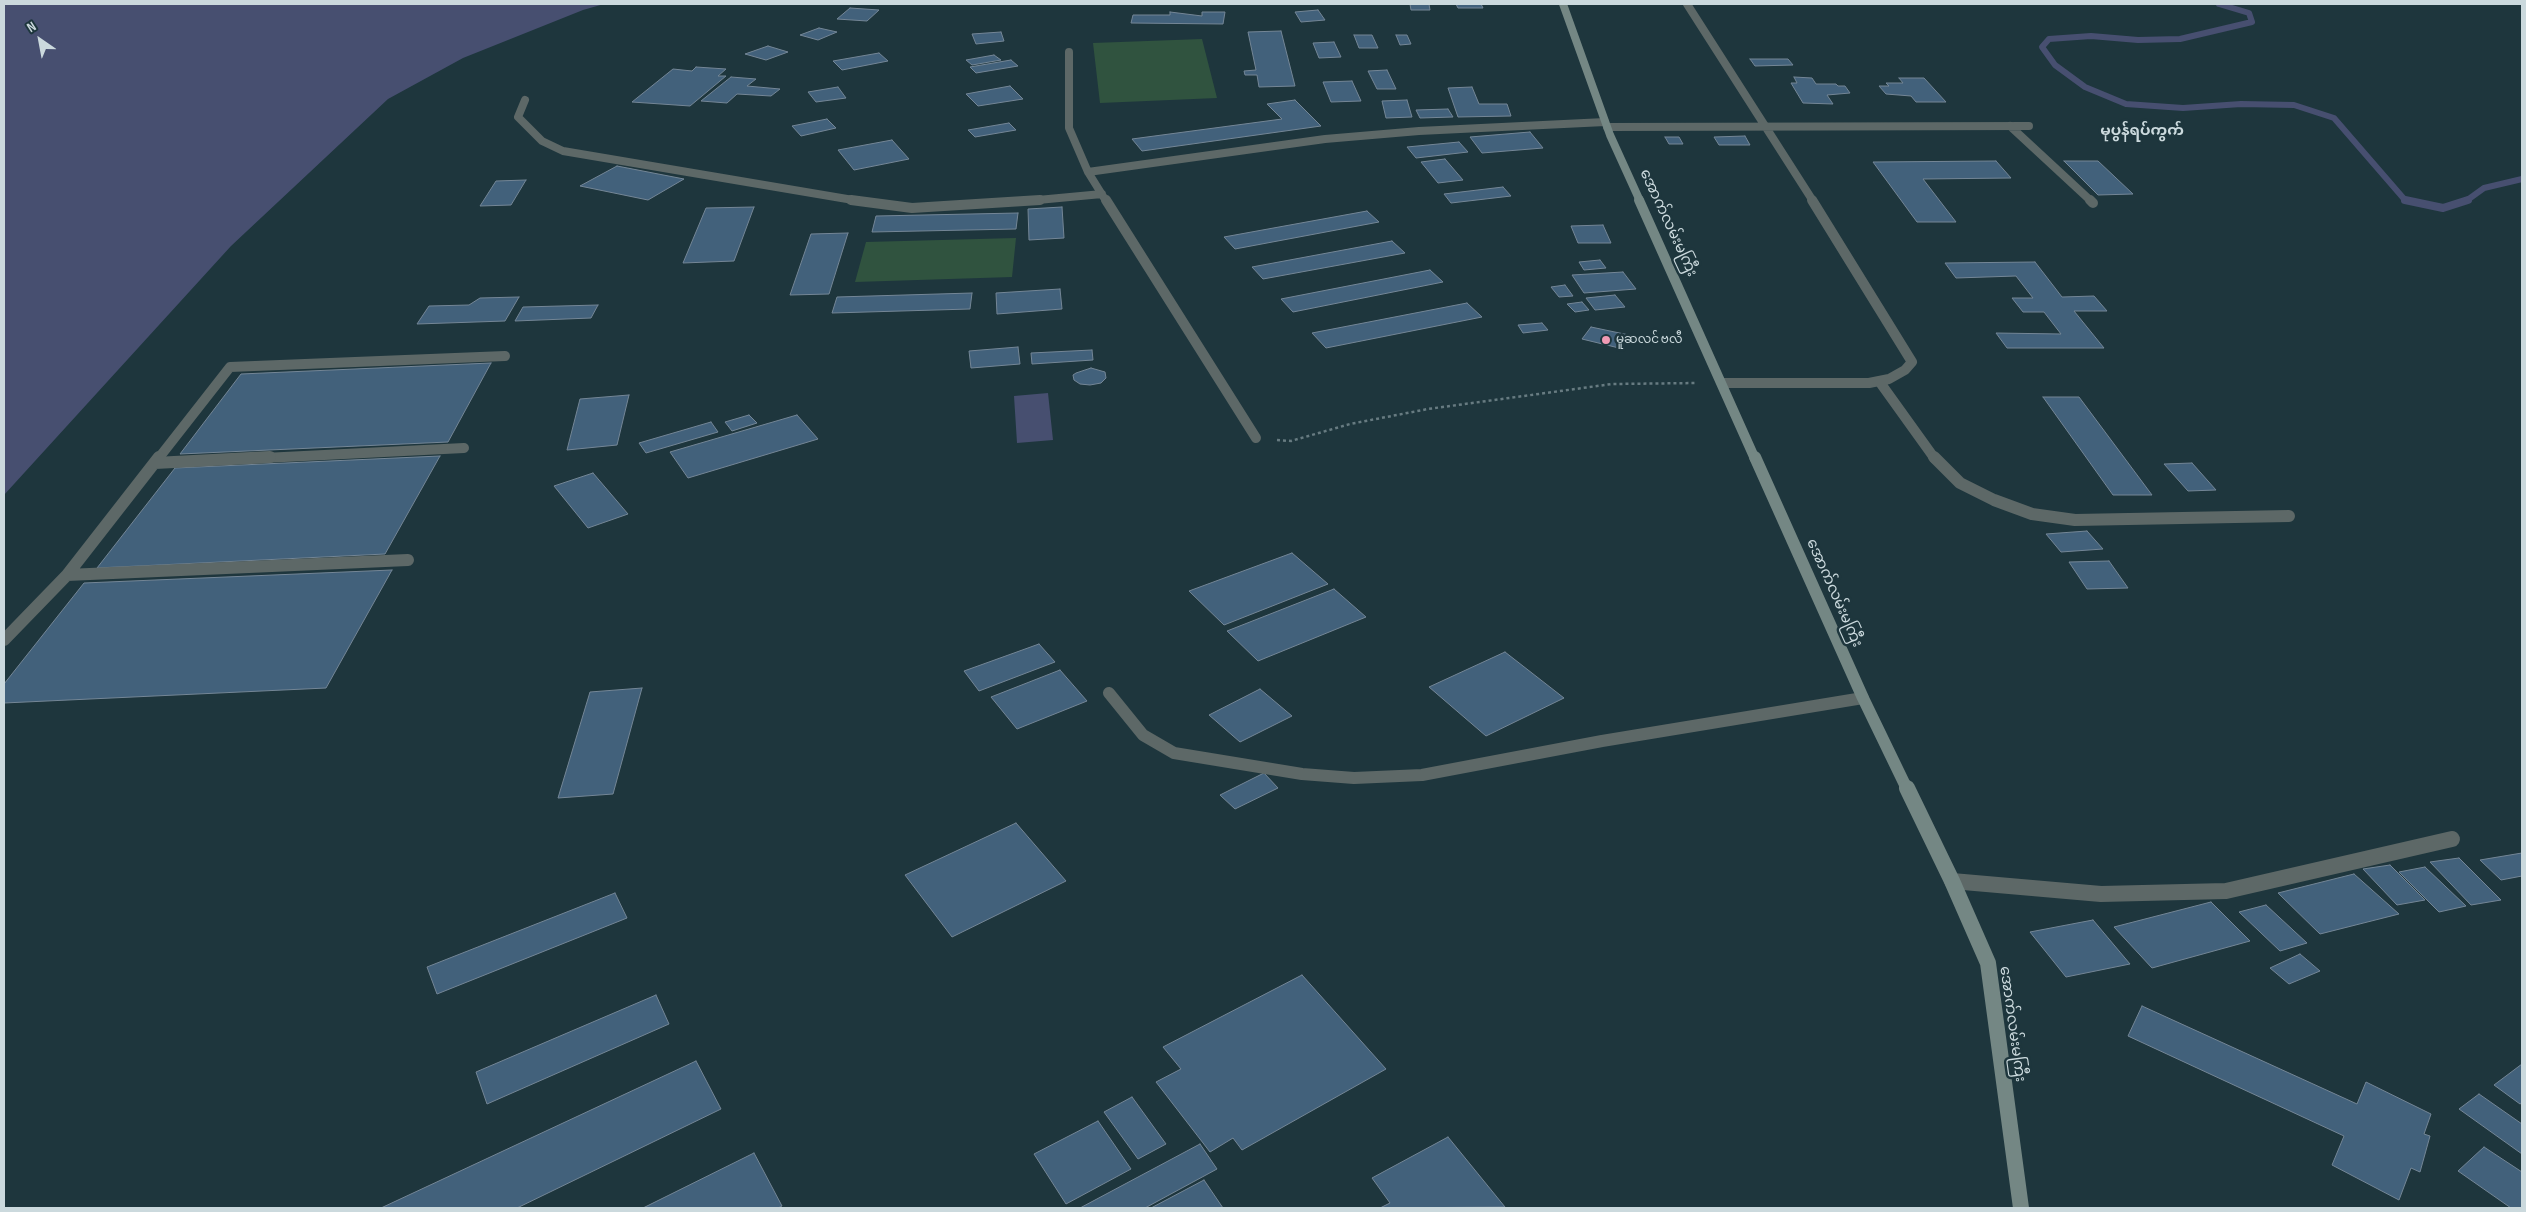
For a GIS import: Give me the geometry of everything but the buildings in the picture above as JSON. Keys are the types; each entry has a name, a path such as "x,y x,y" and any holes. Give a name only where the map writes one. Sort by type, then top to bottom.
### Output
{"main road":[{"name":"အောက်လမ်းမကြီး","path":"1563,4 1606,124 1863,698 1952,881 1988,963 2021,1208"}],"lane":[{"path":"1687,4 1768,128 1912,362 1906,370 1889,379 1879,381 1723,383"},
{"path":"1069,52 1069,128 1088,172 1256,438"},
{"path":"525,100 518,117 542,141 563,151 869,203 912,208 988,205 1102,194"},
{"path":"1088,172 1325,139 1419,131 1606,124 1768,128 2029,126"},
{"path":"2010,126 2093,203"},
{"path":"4,640 67,575 230,367 505,356"},
{"path":"1879,381 1937,462 1960,483 1994,500 2032,514 2074,520 2289,516"},
{"path":"155,463 464,448"},
{"path":"67,575 408,560"},
{"path":"1109,693 1143,735 1174,753 1302,774 1354,778 1422,775 1602,741 1863,698"},
{"path":"1952,881 2100,894 2226,891 2452,839"}],"path":[{"path":"1256,438 1291,441 1350,424 1428,409 1612,384 1723,383"}],"green space":[{"path":"1202,39 1217,98 1100,103 1093,43"},
{"path":"1016,238 1012,277 855,282 866,242"}],"water":[{"path":"4,4 604,4 583,10 463,58 388,99 231,246 4,495"},
{"path":"1048,393 1053,440 1017,443 1014,396"}],"waterway":[{"path":"2219,4 2249,13 2252,22 2180,39 2138,40 2091,36 2049,39 2042,47 2055,65 2085,87 2126,104 2183,108 2241,104 2294,105 2334,118 2405,200"},
{"path":"2467,200 2484,188 2522,179"},
{"path":"2405,200 2411,201"},
{"path":"2405,200 2443,208 2467,200"}],"place":[{"name":"မူဆလင် ဗလီ","path":"1606,340"}],"district":[{"name":"မုပွန်ရပ်ကွက်","path":"2142,131"}]}
